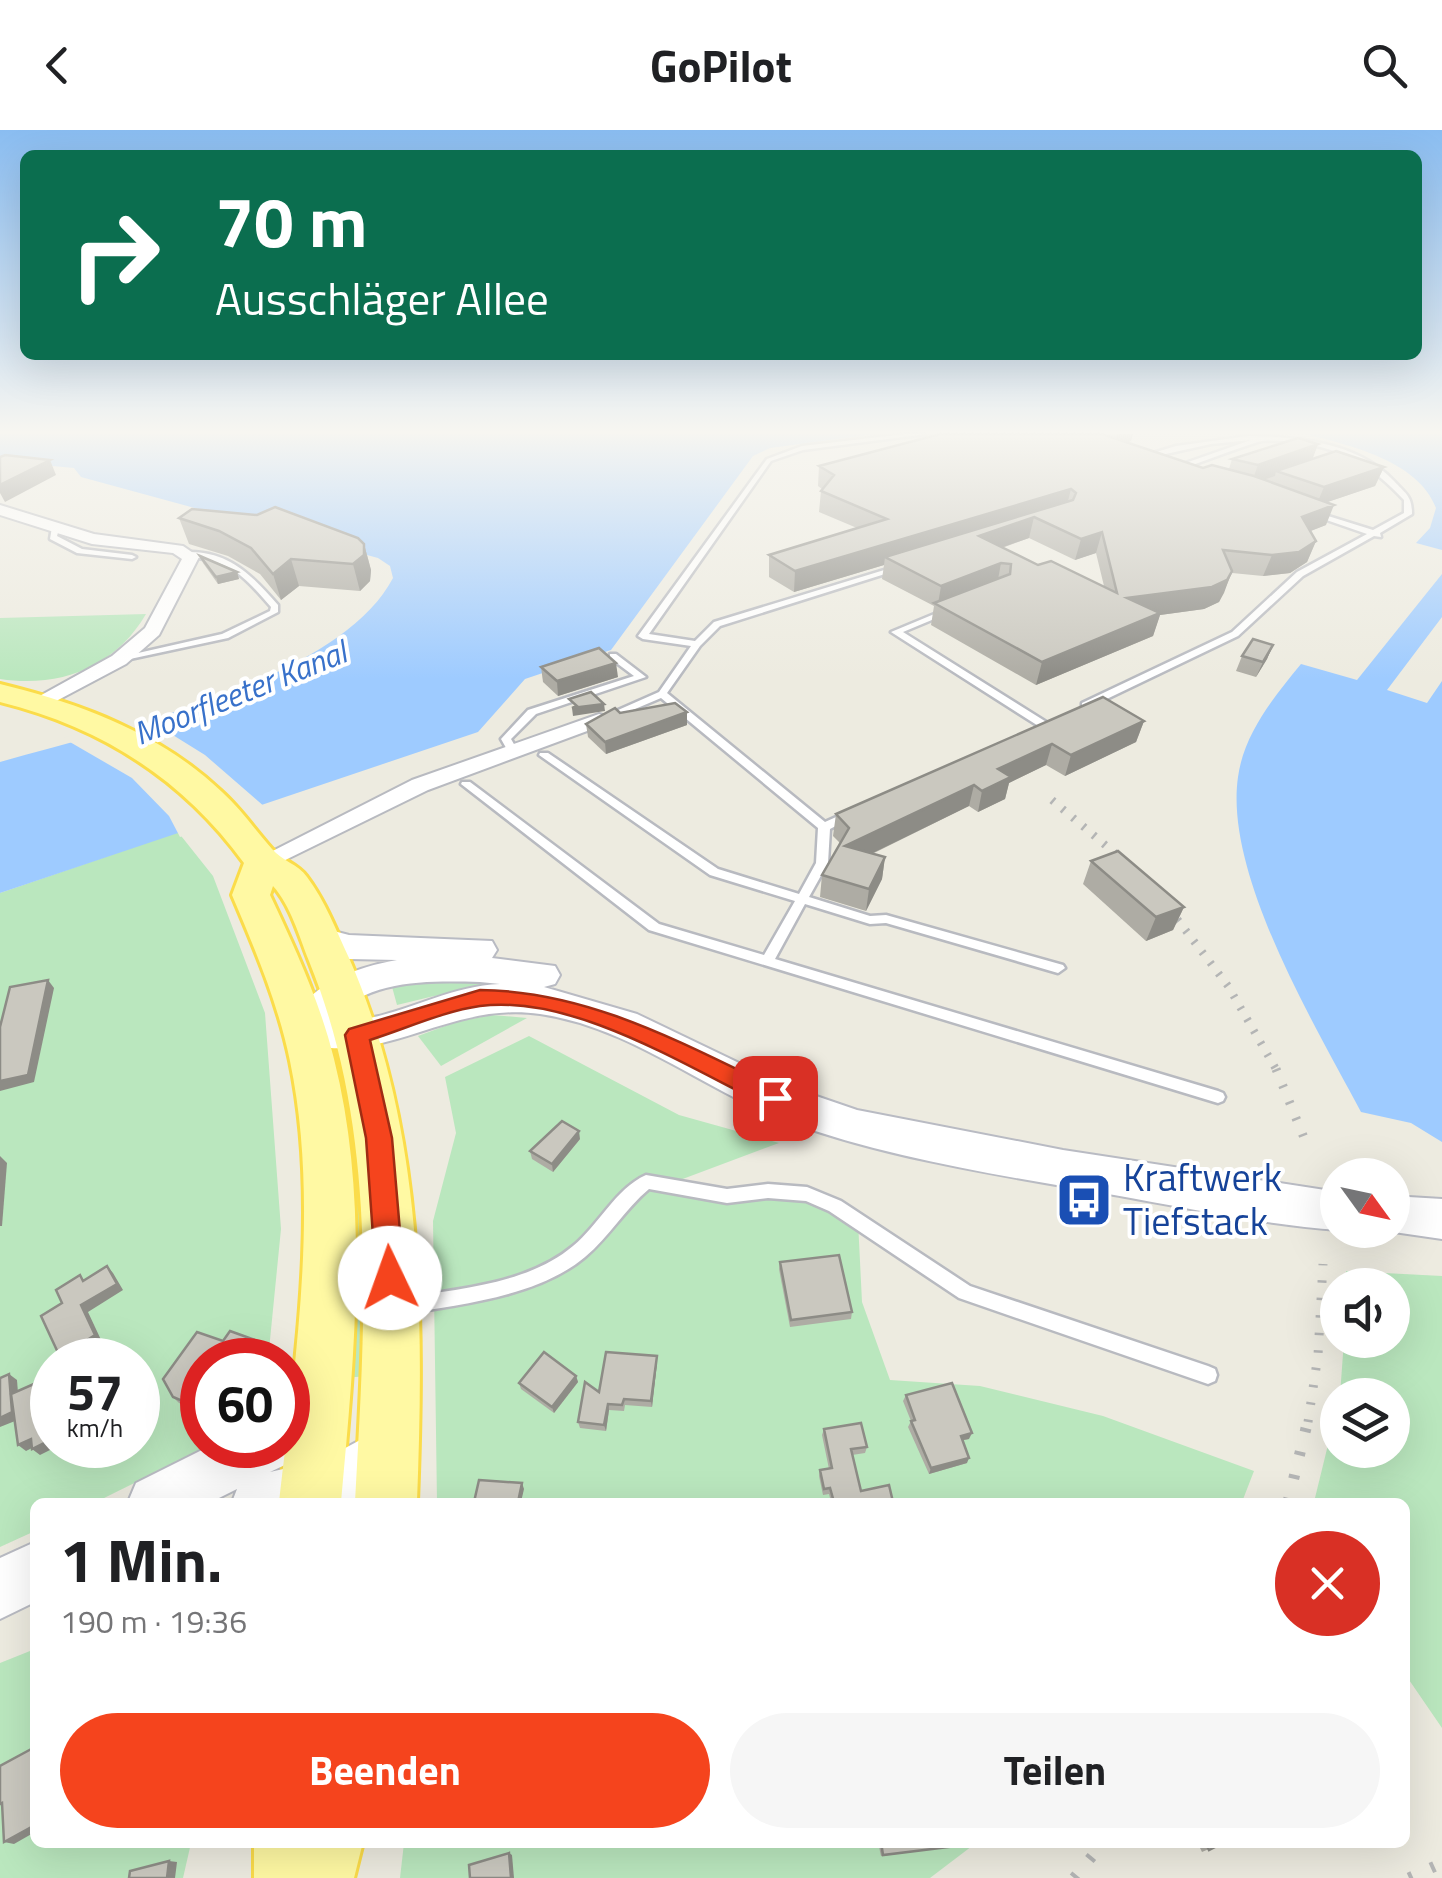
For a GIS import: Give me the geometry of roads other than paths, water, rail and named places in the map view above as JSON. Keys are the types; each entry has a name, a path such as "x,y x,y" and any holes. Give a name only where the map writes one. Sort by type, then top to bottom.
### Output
{"main road":[{"path":"0,693 58,707 126,737 173,766 255,851 290,879 322,940 344,990 357,1035 379,1138 392,1308 387,1477"},
{"path":"255,851 251,895 288,978 304,1028 323,1128 327,1228 292,1469"},
{"path":"292,1848 292,1878"},
{"path":"316,1878 324,1848"}],"street":[{"path":"16,516 56,529 188,554 190,564 153,631 58,707"},
{"path":"255,851 599,720"},
{"path":"322,940 349,947 430,945 480,950 542,975 608,1018 766,1095 898,1138 1152,1185 1320,1208"},
{"path":"542,975 423,972 376,978 344,990 320,1008 304,1028 330,1037 357,1035 480,998 562,1005 608,1018"},
{"path":"1410,1216 1442,1219"},
{"path":"172,1498 292,1469 345,1478 387,1477"},
{"path":"0,1591 30,1573"},
{"path":"0,1591 30,1583"}],"lane":[{"path":"697,644 644,636 730,516"},
{"path":"1324,516 1378,534"},
{"path":"1080,708 1234,634 1300,574 1406,516"},
{"path":"56,529 53,537 80,551 132,556"},
{"path":"120,660 225,636 274,612 275,607 237,565 208,554 188,554"},
{"path":"599,720 662,694 697,644 717,624 918,561"},
{"path":"966,604 896,632 1044,725"},
{"path":"513,751 506,739 532,712 640,677 613,656"},
{"path":"600,690 625,710"},
{"path":"662,694 824,826"},
{"path":"1027,732 1062,716"},
{"path":"544,755 714,872 870,920 886,919 1058,968"},
{"path":"466,784 654,928 1218,1097"},
{"path":"824,826 858,811"},
{"path":"768,960 822,862 824,826"},
{"path":"392,1308 508,1286 571,1258 629,1194 646,1182 727,1196 768,1191 808,1194 835,1206 965,1292 1208,1374"}],"water":[{"name":"Moorfleeter Kanal","path":"222,516 709,516 611,650 525,679 478,732 0,893 0,762 217,697 324,647 365,615 393,578 390,566 378,558"},
{"path":"1434,516 1442,516 1442,550 1416,543 1430,528"},
{"path":"1442,574 1442,617 1387,690 1427,703 1442,681 1442,1142 1411,1123 1361,1112 1277,949 1245,858 1237,816 1238,777 1247,745 1271,703 1301,664 1357,680"}],"railway":[{"path":"1052,800 1137,872"},
{"path":"1161,898 1228,986 1276,1070"},
{"path":"1276,1070 1309,1150"},
{"path":"1308,1422 1318,1355 1323,1264"},
{"path":"1289,1498 1308,1420"},
{"path":"1074,1878 1099,1848"},
{"path":"1409,1878 1442,1863"}],"place":[{"name":"Kraftwerk Tiefstack","path":"1084,1200"}]}
